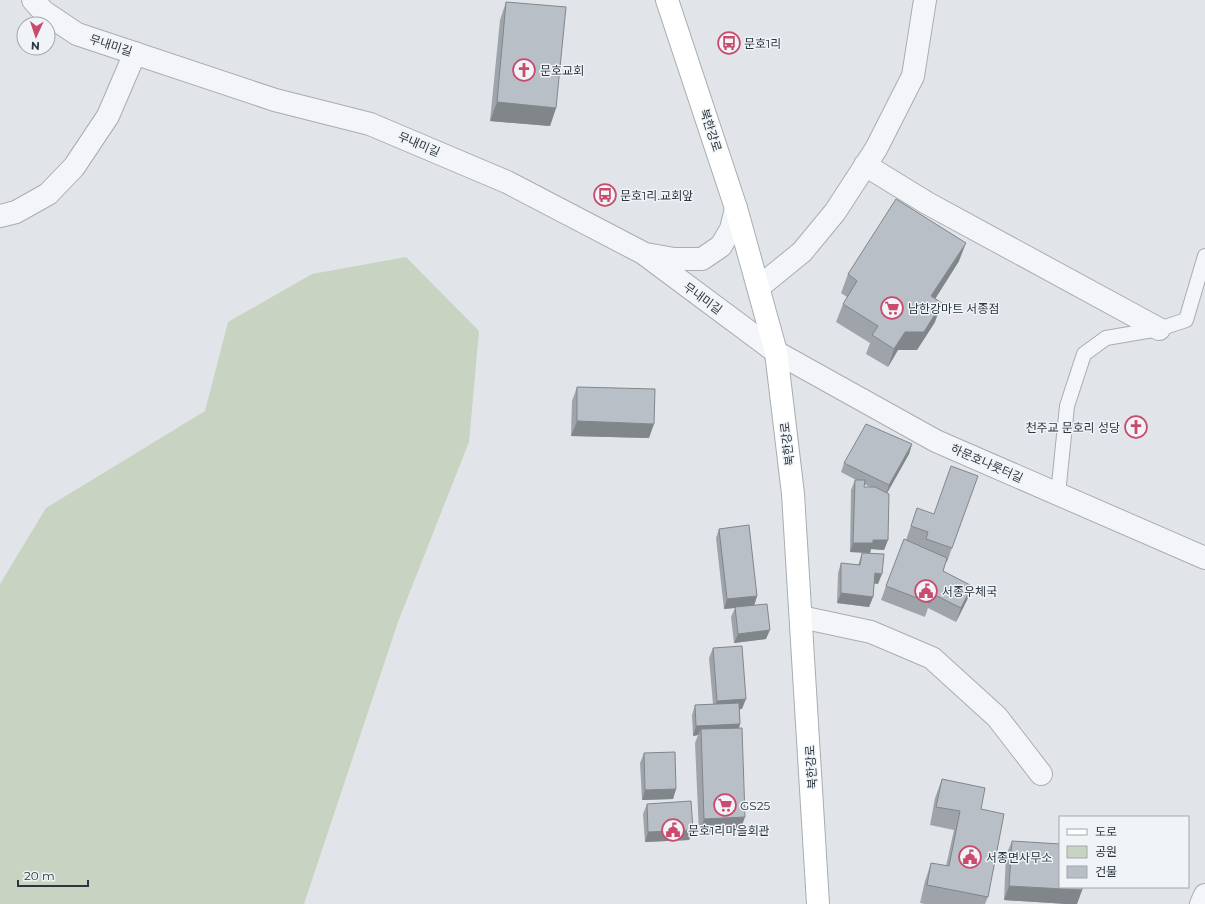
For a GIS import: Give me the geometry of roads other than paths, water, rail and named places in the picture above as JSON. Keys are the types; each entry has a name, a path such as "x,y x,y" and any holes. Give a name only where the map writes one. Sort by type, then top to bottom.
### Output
{"main road":[{"name":"북한강로","path":"667,0 736,208 776,352 793,494 818,904"}],"street":[{"name":"무내미길","path":"33,0 44,12 77,34 275,100 370,124 508,182 643,253 776,352"},
{"path":"758,286 802,252 835,212 876,149 913,76 925,0"},
{"path":"0,216 16,212 48,194 74,167 108,116 135,53"},
{"path":"865,165 927,203 1159,329"},
{"path":"643,253 674,259 702,259 721,246 731,229 736,208"},
{"name":"하문호나룻터길","path":"776,352 936,441 1205,558"},
{"path":"801,617 871,632 932,658 997,717 1040,774"},
{"path":"1201,904 1205,894"}],"lane":[{"path":"1058,494 1067,406 1084,354 1106,338 1159,329 1186,320 1205,256"}],"place":[{"name":"문호1리","path":"729,43"},
{"name":"문호교회","path":"524,70"},
{"name":"문호1리.교회앞","path":"605,195"},
{"name":"남한강마트 서종점","path":"892,308"},
{"name":"천주교 문호리 성당","path":"1136,427"},
{"name":"서종우체국","path":"926,591"},
{"name":"GS25","path":"725,805"},
{"name":"문호1리마을회관","path":"673,830"},
{"name":"서종면사무소","path":"970,857"}]}
